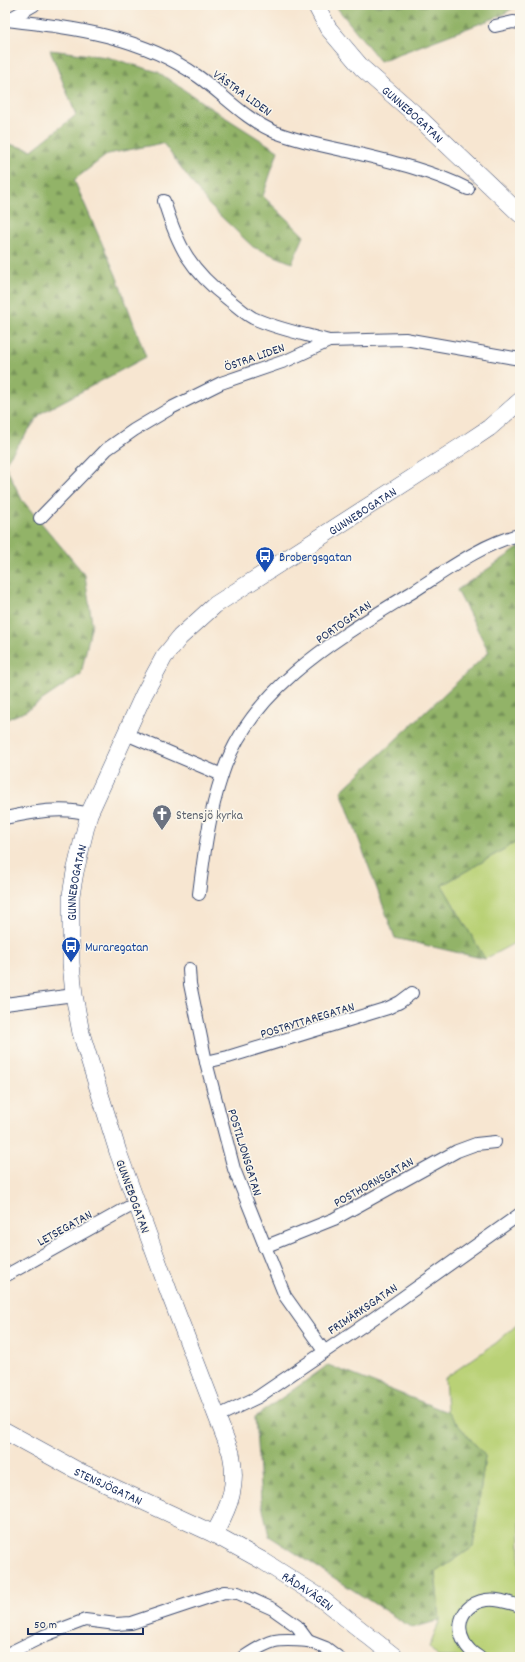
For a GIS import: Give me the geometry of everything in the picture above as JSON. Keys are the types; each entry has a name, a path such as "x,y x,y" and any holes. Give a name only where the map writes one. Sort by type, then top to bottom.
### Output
{"street":[{"path":"6,20 34,5"},
{"name":"GUNNEBOGATAN","path":"316,5 328,28 362,68 417,116 520,214"},
{"name":"VÄSTRA LIDEN","path":"6,20 64,27 140,45 166,56 199,77 238,109 274,131 310,143 430,173 468,189"},
{"path":"495,26 513,22 520,23"},
{"path":"164,201 172,228 185,257 199,275 253,318 295,332 329,341"},
{"name":"ÖSTRA LIDEN","path":"40,518 107,449 134,430 171,408 221,383 288,360 329,341 405,339 520,359"},
{"name":"GUNNEBOGATAN","path":"214,1534 228,1506 234,1472 231,1453 136,1204 89,1062 74,995 71,963 71,896 75,872 89,814 144,694 164,657 180,637 216,605 489,428 520,402"},
{"name":"PORTOGATAN","path":"199,894 208,831 222,774 240,737 262,704 297,670 359,625 450,568 497,542 509,537 520,535"},
{"path":"126,734 222,774"},
{"path":"5,818 48,810 79,810 89,814"},
{"name":"POSTILJONSGATAN","path":"189,969 190,984 206,1062 234,1169 264,1247 285,1296 324,1351"},
{"name":"POSTRYTTAREGATAN","path":"206,1062 273,1044 388,1008 400,1002 412,993"},
{"path":"5,1004 74,995"},
{"name":"POSTHORNSGATAN","path":"264,1247 334,1219 457,1151 476,1144 495,1142"},
{"name":"LETSEGATAN","path":"5,1276 136,1204"},
{"name":"FRIMÄRKSGATAN","path":"216,1417 258,1397 520,1214"},
{"name":"STENSJÖGATAN","path":"5,1431 78,1471 214,1534"},
{"name":"RÅDAVÄGEN","path":"214,1534 263,1561 318,1596 395,1657"},
{"path":"5,1655 46,1635 85,1620 116,1624 131,1623 224,1592 238,1593 273,1609 297,1626 308,1641"},
{"path":"479,1657 469,1652 463,1643 460,1630 464,1614 477,1603 485,1600 495,1599 520,1606"},
{"path":"244,1657 266,1643 277,1639 308,1641 326,1648 338,1657"}],"green space":[{"path":"337,5 518,5 500,16 380,61 338,9"},
{"path":"50,50 107,57 158,72 278,151 263,196 304,236 292,263 253,247 208,204 163,143 108,154 74,180 116,275 146,357 41,413 5,463 5,143 32,150 76,115"},
{"path":"5,465 22,500 85,575 92,623 81,674 26,711 5,720"},
{"path":"520,547 520,840 442,885 485,959 395,938 341,791 489,652 457,590"},
{"path":"520,840 520,940 485,959 442,885"},
{"path":"520,1322 520,1657 438,1657 429,1647 440,1620 435,1573 473,1547 485,1456 447,1412 445,1378 496,1343"},
{"path":"328,1365 447,1412 485,1456 473,1547 435,1573 440,1620 412,1628 269,1536 261,1500 255,1417"}],"place":[{"name":"Brobergsgatan","path":"265,573"},
{"name":"Stensjö kyrka","path":"162,831"},
{"name":"Muraregatan","path":"71,963"}]}
